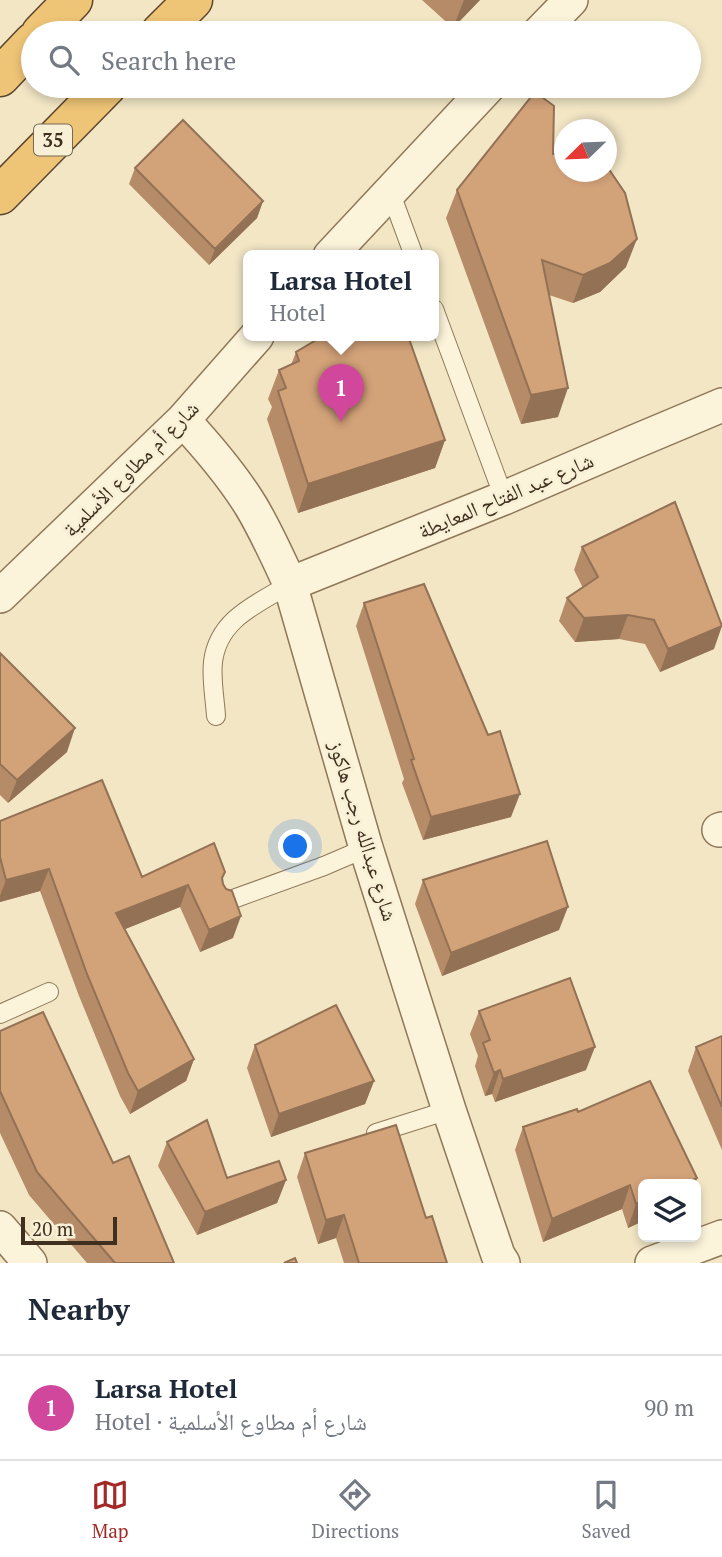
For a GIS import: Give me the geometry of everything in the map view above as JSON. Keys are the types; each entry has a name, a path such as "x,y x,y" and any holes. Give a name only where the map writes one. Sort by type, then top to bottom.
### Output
{"highway":[{"path":"53,21 73,0"},
{"path":"172,21 193,0"},
{"path":"0,76 21,54"},
{"name":"35","path":"0,195 95,98"}],"street":[{"path":"551,21 571,0"},
{"path":"336,250 478,98"},
{"name":"شارع أم مطاوع الأسلمية","path":"0,596 183,420 253,341"},
{"name":"شارع عبد الفتاح المعايطة","path":"290,584 504,498 722,405"},
{"name":"شارع عبدالله رجب هاكوز","path":"183,420 205,444 250,505 290,584 366,848 449,1110 503,1263"},
{"path":"0,1228 30,1263"},
{"path":"652,1263 722,1237"}],"lane":[{"path":"390,191 412,250"},
{"path":"439,322 504,498"},
{"path":"216,716 213,663 218,639 230,623 290,584"},
{"path":"225,902 366,848"},
{"path":"0,1014 49,992"},
{"path":"357,1139 449,1110"}],"building":[{"path":"530,98 543,98 554,106 554,182 617,181 625,193 637,239 610,263 583,275 542,260 568,388 531,395 457,190"},
{"path":"183,120 263,201 215,249 135,168"},
{"path":"315,341 410,341 445,440 308,484 278,391 286,388 279,370 299,361 296,352"},
{"path":"675,502 722,626 668,649 654,620 628,615 584,618 567,598 598,577 582,547"},
{"path":"424,584 488,735 500,731 520,794 431,817 364,603"},
{"path":"0,653 75,728 17,780 0,764"},
{"path":"102,780 142,877 214,843 225,872 223,884 226,889 232,891 241,916 209,930 188,885 116,913 194,1059 138,1091 87,974 49,869 6,880 0,857 0,821"},
{"path":"547,841 568,907 451,953 423,880"},
{"path":"570,978 595,1047 503,1079 500,1070 494,1073 483,1043 490,1040 479,1011"},
{"path":"336,1005 374,1081 279,1114 255,1045"},
{"path":"43,1012 113,1163 129,1156 174,1263 115,1263 37,1172 0,1091 0,1031"},
{"path":"722,1036 722,1107 696,1047"},
{"path":"650,1081 697,1178 638,1179 638,1203 636,1204 630,1185 552,1219 523,1127 577,1109 578,1112"},
{"path":"207,1120 227,1178 279,1161 286,1180 205,1212 167,1142"},
{"path":"396,1125 426,1218 432,1216 447,1263 359,1263 344,1215 326,1220 305,1153"},
{"path":"295,1258 297,1263 284,1263"}],"place":[{"name":"Larsa Hotel","path":"341,422"}]}
